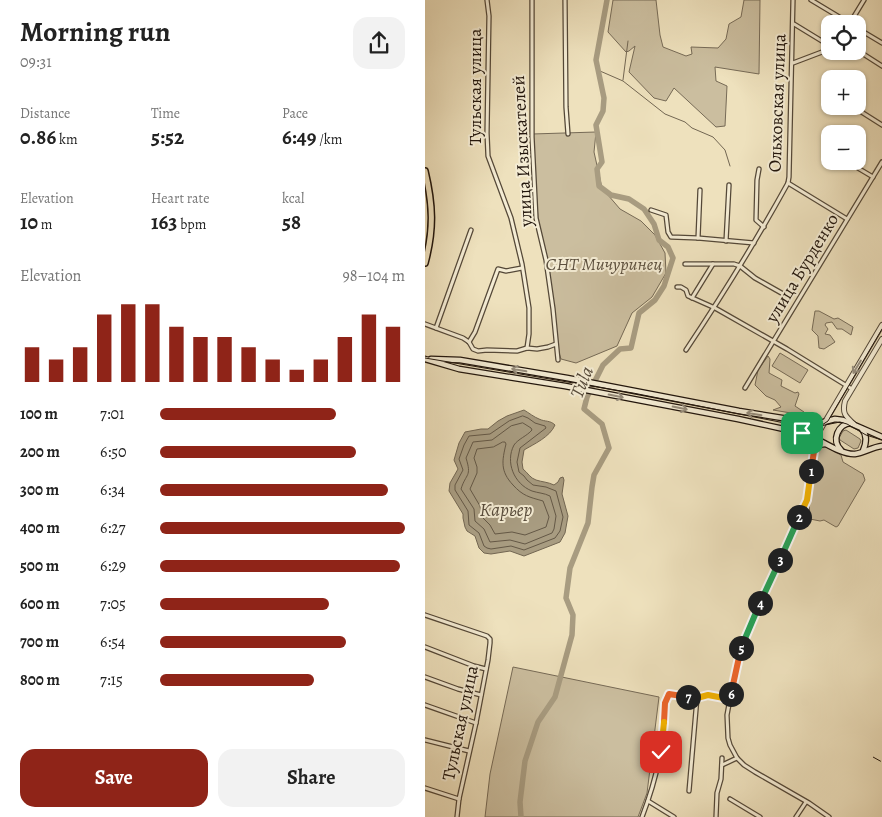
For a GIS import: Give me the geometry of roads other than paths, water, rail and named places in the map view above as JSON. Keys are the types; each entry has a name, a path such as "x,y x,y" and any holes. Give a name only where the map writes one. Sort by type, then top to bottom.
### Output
{"main road":[{"path":"425,171 432,217 431,236 425,263"},
{"path":"425,359 460,360 633,390 739,411 811,422 843,420 882,437"},
{"path":"425,359 459,368 565,386 793,431 816,438 827,445 848,453 854,454 882,446"},
{"path":"842,451 838,447 836,440 837,433 840,428 847,424 854,424"},
{"path":"861,428 865,432 866,437 863,451"},
{"path":"814,449 818,445 827,445"}],"street":[{"name":"Тульская улица","path":"487,0 489,16 488,156 511,218 523,268 529,308 527,348"},
{"name":"улица Изыскателей","path":"532,0 532,137 536,218 546,260 558,360"},
{"path":"565,0 568,134"},
{"name":"Ольховская улица","path":"686,350 715,308 788,183 793,63 793,0"},
{"path":"811,0 836,15"},
{"path":"856,15 864,0"},
{"path":"793,24 821,41"},
{"path":"866,33 882,43"},
{"path":"793,63 821,52"},
{"path":"866,56 882,66"},
{"path":"866,115 882,125"},
{"name":"улица Бурденко","path":"745,388 882,162"},
{"path":"759,169 757,180 757,220 764,227"},
{"path":"861,170 873,177"},
{"path":"788,183 847,219"},
{"path":"726,241 729,185"},
{"path":"699,238 700,190"},
{"path":"651,210 667,215 668,232 671,237 754,243"},
{"path":"436,328 471,230"},
{"path":"685,264 734,264 785,295"},
{"path":"691,298 713,264"},
{"path":"469,342 475,332 498,269 506,271 523,268"},
{"path":"677,287 686,290 691,298 715,308 852,389"},
{"path":"425,324 463,338 469,342 473,349 478,351 517,351 527,348 537,349 556,344"},
{"path":"829,817 744,765 737,758 728,738 727,715 743,641 807,500 816,438 882,325"},
{"path":"854,424 847,418 844,412 845,401 882,339"},
{"name":"Тульская улица","path":"425,615 487,636 490,644 457,817"},
{"path":"425,647 486,669"},
{"path":"425,677 481,695"},
{"path":"642,817 657,772 661,752 665,703 669,694 697,698 708,695 729,699"},
{"path":"689,791 697,698"},
{"path":"425,705 476,723"},
{"path":"425,740 469,752"},
{"path":"716,817 722,758"},
{"path":"722,765 737,758"},
{"path":"425,788 459,799"},
{"path":"730,799 760,817"},
{"path":"648,801 674,817"},
{"path":"796,817 806,802"}],"water":[{"name":"Карьер","path":"524,410 541,420 555,425 546,437 524,450 522,462 523,469 536,480 554,485 563,477 562,494 568,516 565,533 560,542 524,556 510,551 491,554 484,553 479,548 475,536 467,531 463,514 449,491 450,483 458,469 454,460 459,443 465,432 488,429 507,416"}],"waterway":[{"name":"Tula","path":"521,817 520,802 525,761 538,722 555,697 572,635 573,615 566,598 570,568 588,523 594,475 609,448 602,424 584,409 587,397 603,365 620,349 631,348 639,313 655,300 664,286 673,258 668,247 659,240 654,224 644,209 629,199 611,195 599,186 597,169 602,162 596,125 603,111 604,98 596,60 607,0"},
{"path":"623,80 628,41"},
{"path":"596,60 600,71 623,81 665,114 713,137 725,150 730,166"}],"tram line":[{"path":"822,425 828,421 882,329"},
{"path":"425,358 633,393 805,427 840,422 866,435 882,440"}],"railway":[{"path":"873,757 882,762"}],"park label":[{"name":"СНТ Мичуринец","path":"604,264"}]}
